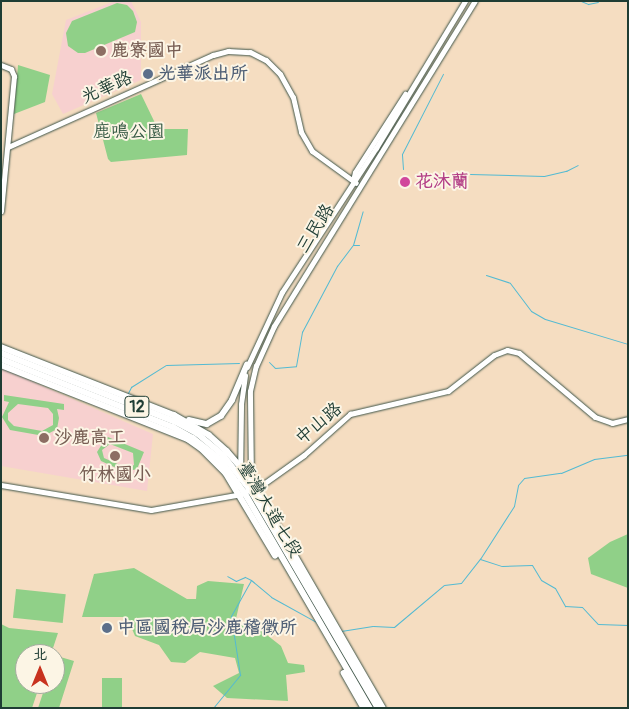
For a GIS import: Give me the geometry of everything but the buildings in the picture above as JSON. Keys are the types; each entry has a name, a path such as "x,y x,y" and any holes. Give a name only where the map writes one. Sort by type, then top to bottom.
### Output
{"main road":[{"name":"臺灣大道七段","path":"1,346 174,416 215,440 251,479 249,491 364,708"},
{"name":"臺灣大道七段","path":"1,353 188,428 215,447 240,476 378,708"},
{"name":"臺灣大道七段","path":"1,359 193,438 220,459 240,485 249,491 370,708"},
{"name":"臺灣大道七段","path":"1,365 188,439 214,459 249,491 302,571 383,708"},
{"path":"174,416 200,424 216,419 232,400 247,365"},
{"name":"臺灣大道七段","path":"302,571 328,623"}],"street":[{"name":"三民路","path":"240,485 241,404 247,365 257,343 282,292 353,182 465,1"},
{"name":"三民路","path":"251,479 250,391 265,346 310,264 475,1"},
{"path":"443,35 450,39"},
{"name":"光華路","path":"8,147 212,55 228,51 250,52 266,60 280,74 293,97 301,132 312,151 353,182 360,185"},
{"path":"1,65 11,69 14,76 1,211"},
{"path":"302,261 310,264"},
{"path":"257,343 265,346"},
{"name":"中山路","path":"1,485 151,510 249,491 304,455 350,414 448,390 494,355 507,350 519,354 595,418 612,423 628,419"}],"shaded area":[{"name":"鹿寮國中","path":"115,1 131,1 141,22 141,80 63,114 52,94 66,20"},
{"name":"沙鹿高工","path":"1,368 153,434 147,491 1,466"}],"green space":[{"path":"117,3 127,5 133,11 137,22 135,32 85,53 78,53 68,46 66,33 72,21"},
{"path":"18,65 50,75 45,102 14,114"},
{"name":"鹿鳴公園","path":"141,94 155,123 164,129 188,129 187,155 111,162 108,159 96,113"},
{"path":"4,395 64,404 64,410 57,409 59,418 57,429 44,436 10,430 2,417 9,402 4,401","holes":["18,404 48,408 53,414 53,425 42,431 14,426 8,420 8,413"]},
{"path":"103,435 144,452 137,469 125,472 101,461 97,452 104,441","holes":["110,444 133,453 134,465 127,468 104,458 102,450"]},
{"path":"628,534 628,588 591,574 588,558 610,542"},
{"path":"134,568 187,599 196,599 197,586 208,581 244,584 235,623 258,628 281,646 288,663 304,665 305,672 286,675 288,701 227,698 213,686 239,673 235,658 200,652 185,663 171,662 159,645 135,636 127,617 82,617 94,574"},
{"path":"16,589 66,594 63,623 13,618"},
{"path":"1,624 9,628 58,633 54,644 15,644 15,694 37,694 32,708 1,708"},
{"path":"65,658 74,661 65,689"},
{"path":"102,678 122,678 122,708 102,708"},
{"path":"43,694 63,694 59,708 38,708"}],"waterway":[{"path":"581,1 588,4 598,2"},
{"path":"403,169 402,154 443,74"},
{"path":"470,174 544,176 566,171 578,165"},
{"path":"353,245 363,211"},
{"path":"269,362 275,368 296,366 302,332 337,266 353,245 359,245"},
{"path":"486,275 510,283 531,311 545,319 628,344"},
{"path":"128,393 131,387 166,365 239,363"},
{"path":"480,559 514,506 518,485 524,478 561,473 594,459 628,455"},
{"path":"341,631 373,626 394,627 444,585 461,583 480,559 502,566 532,565 541,580 555,588 565,606 582,607 598,624 628,625"},
{"path":"213,708 240,675 231,616 251,580 245,577 236,581 227,576"},
{"path":"251,580 271,597 318,623"}],"place":[{"name":"鹿寮國中","path":"101,51"},
{"name":"光華派出所","path":"148,74"},
{"name":"花沐蘭","path":"405,182"},
{"name":"沙鹿高工","path":"44,438"},
{"name":"竹林國小","path":"115,456"},
{"name":"中區國稅局沙鹿稽徵所","path":"107,628"}]}
